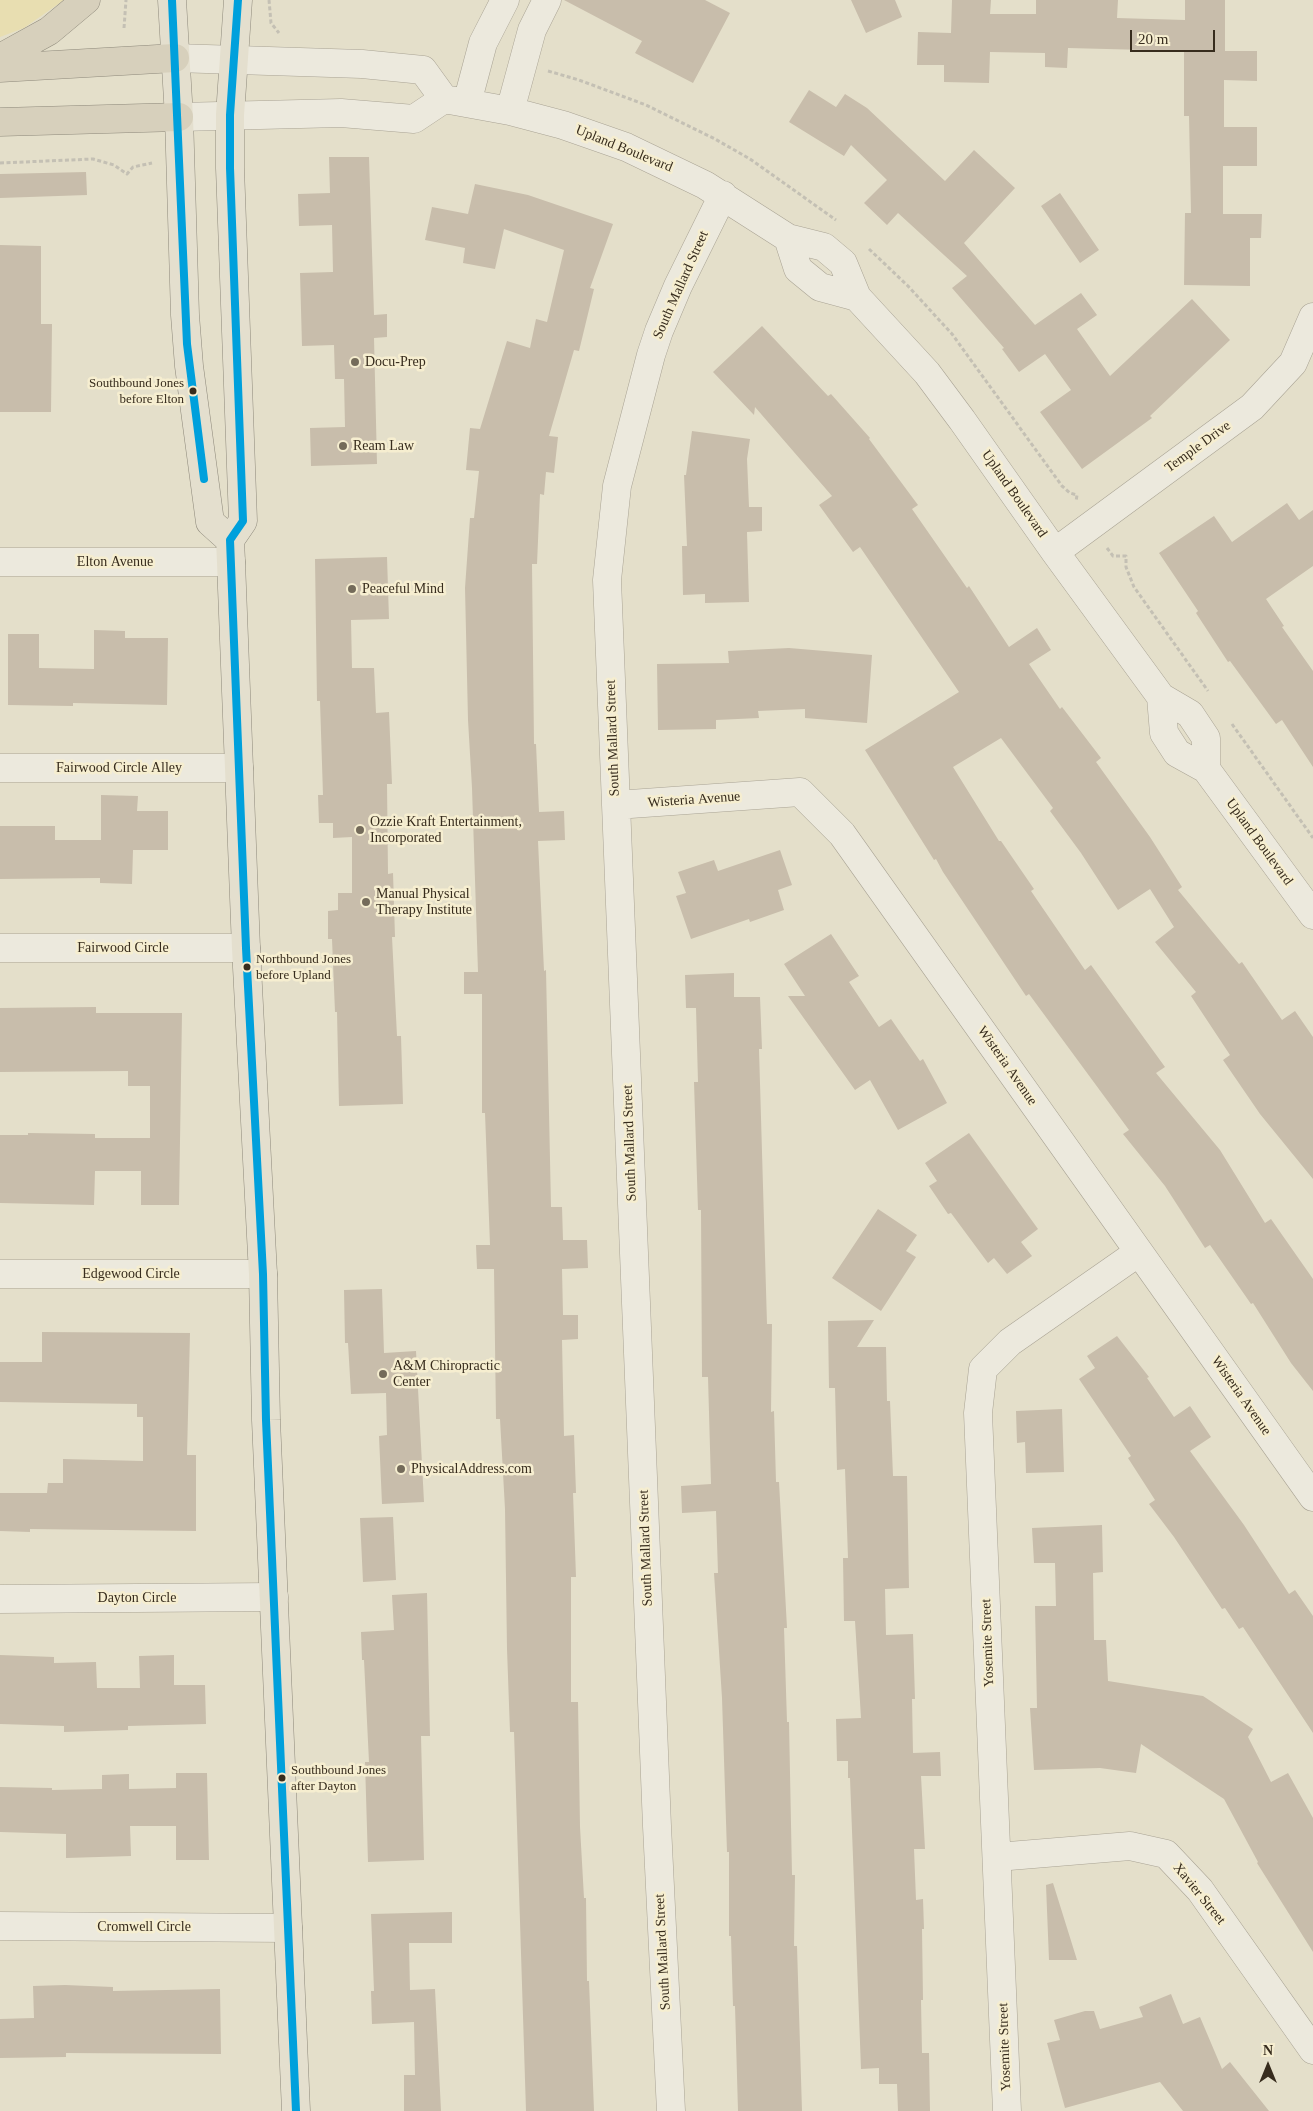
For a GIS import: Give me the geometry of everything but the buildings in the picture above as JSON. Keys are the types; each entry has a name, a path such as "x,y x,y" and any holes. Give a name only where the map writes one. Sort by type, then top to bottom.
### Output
{"highway":[{"path":"0,58 49,31 86,0"},
{"path":"0,68 175,58"},
{"path":"0,122 178,117"}],"main road":[{"path":"172,0 185,315 192,394 210,522 230,551"},
{"path":"238,0 230,115 230,188 243,521 230,551 246,948 263,1274 266,1420 296,2111"}],"street":[{"path":"178,117 341,113 414,120 456,101 505,0"},
{"path":"510,111 532,30 547,0"},
{"path":"175,58 362,64 423,70 456,101"},
{"name":"Upland Boulevard","path":"456,101 510,111 563,125 626,147 686,175 723,195 788,238 798,269 820,287 857,297 927,373 1054,552 1162,698 1164,733 1177,753 1206,769 1313,915"},
{"name":"South Mallard Street","path":"671,2111 657,1826 607,580 617,486 659,331 678,286 723,195"},
{"name":"Temple Drive","path":"1054,552 1252,407 1293,363 1313,318"},
{"name":"Elton Avenue","path":"0,562 230,551"},
{"name":"Fairwood Circle Alley","path":"0,768 239,768"},
{"name":"Wisteria Avenue","path":"616,805 800,792 842,834 1313,1497"},
{"name":"Fairwood Circle","path":"0,948 246,948"},
{"name":"Yosemite Street","path":"1007,2111 978,1413 983,1369 1010,1342 1139,1252"},
{"name":"Edgewood Circle","path":"0,1274 263,1274"},
{"name":"Dayton Circle","path":"0,1599 274,1597"},
{"name":"Xavier Street","path":"997,1857 1130,1846 1166,1854 1200,1890 1313,2050"},
{"name":"Cromwell Circle","path":"0,1926 288,1928"}],"path":[{"path":"124,28 126,0"},
{"path":"269,0 271,23 282,35"},
{"path":"544,70 579,80 658,111"},
{"path":"0,163 93,159 107,162 127,174"}],"sand":[{"path":"0,0 64,0 24,28 0,37"}],"transit line":[{"path":"172,0 187,344 204,479"},
{"path":"238,0 230,115 230,168 243,521 230,540 246,948 263,1274 266,1420 296,2111"}],"place":[{"name":"Docu-Prep","path":"355,362"},
{"name":"Southbound Jones before Elton","path":"193,391"},
{"name":"Ream Law","path":"343,446"},
{"name":"Peaceful Mind","path":"352,589"},
{"name":"Ozzie Kraft Entertainment, Incorporated","path":"360,830"},
{"name":"Manual Physical Therapy Institute","path":"366,902"},
{"name":"Northbound Jones before Upland","path":"247,967"},
{"name":"A&M Chiropractic Center","path":"383,1374"},
{"name":"PhysicalAddress.com","path":"401,1469"},
{"name":"Southbound Jones after Dayton","path":"282,1778"}]}
